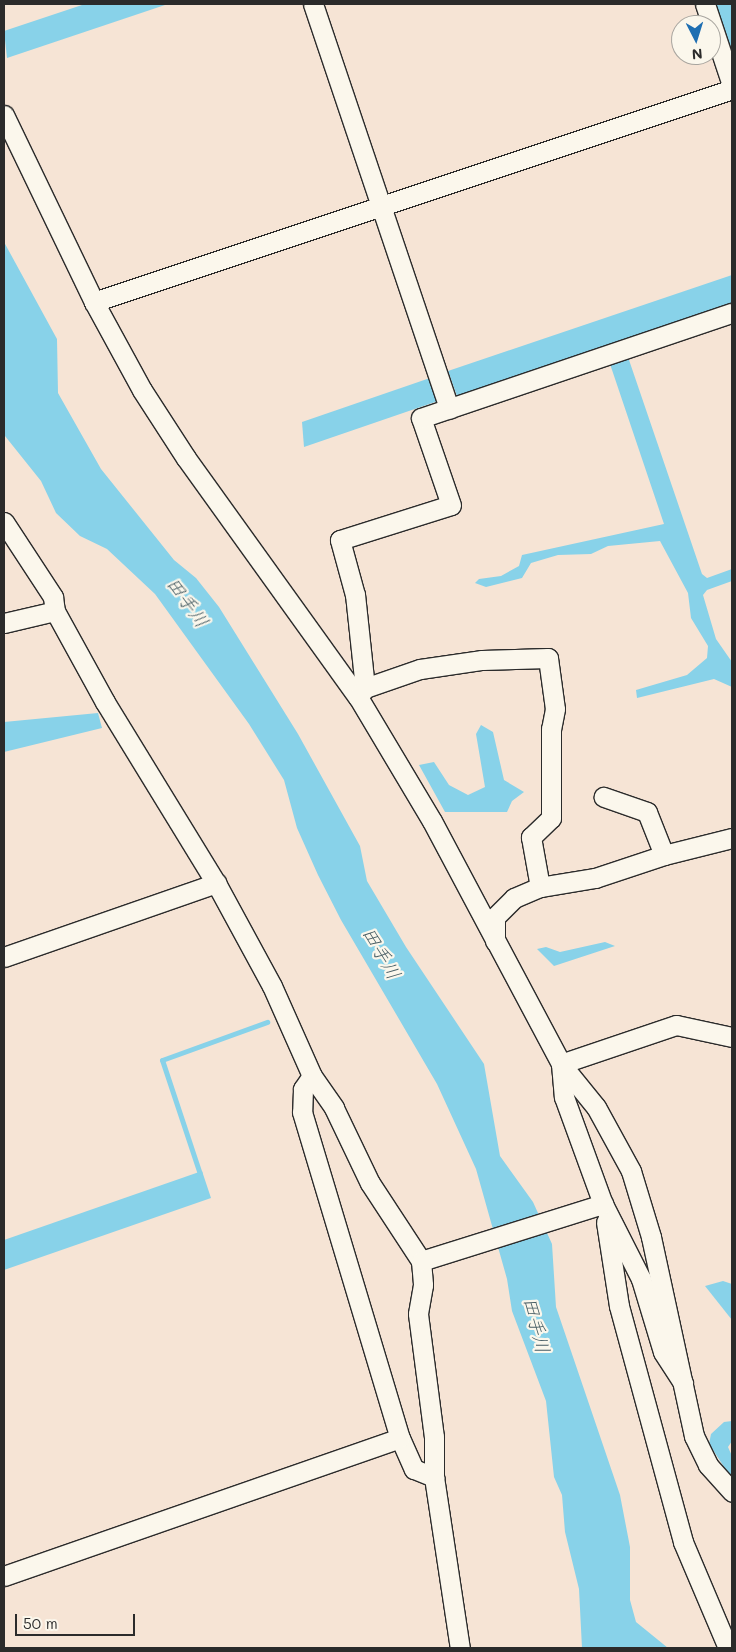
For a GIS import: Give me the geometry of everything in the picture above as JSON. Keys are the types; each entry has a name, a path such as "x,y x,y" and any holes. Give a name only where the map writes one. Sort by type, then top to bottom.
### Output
{"street":[{"path":"313,4 449,409"},
{"path":"705,4 732,84"},
{"path":"94,302 732,90"},
{"path":"4,116 94,302 142,390 186,458 361,693 432,821 561,1064 596,1107 631,1171 651,1237 694,1436 708,1465 732,1492"},
{"path":"361,693 356,595 340,540 451,506 421,418 732,313"},
{"path":"4,522 53,598 55,611 123,733 216,883 272,986 312,1076 334,1108 370,1183 421,1261 423,1285 418,1314 434,1437 434,1477 460,1648"},
{"path":"4,623 55,611"},
{"path":"361,693 420,669 482,660 548,658 555,708 551,729 551,818 531,837 540,887"},
{"path":"604,797 647,812 664,855"},
{"path":"495,942 495,917 514,898 540,887 595,878 664,855 732,838"},
{"path":"4,957 216,883"},
{"path":"561,1064 676,1025 732,1036"},
{"path":"561,1064 564,1097 596,1206 619,1306 683,1542 728,1648"},
{"path":"312,1076 303,1089 302,1112 400,1438 414,1469 434,1477"},
{"path":"421,1261 596,1206"},
{"path":"596,1206 641,1279 663,1352 683,1383"},
{"path":"4,1576 400,1438"}],"water":[{"path":"85,4 168,4 7,58 4,31"},
{"path":"713,4 732,4 732,62 721,28 721,15 717,15"},
{"name":"田手川","path":"4,242 57,339 58,393 101,469 174,560 196,578 219,607 298,734 360,846 367,881 406,947 484,1064 500,1156 533,1202 552,1244 556,1307 620,1495 630,1547 630,1600 636,1622 668,1648 582,1648 579,1589 565,1532 562,1495 554,1477 546,1401 512,1311 507,1279 476,1169 437,1084 341,920 318,875 297,828 284,780 249,724 155,594 107,549 80,536 56,513 41,481 5,436"},
{"path":"732,275 732,303 457,396 448,371"},
{"path":"628,357 702,574 707,578 732,569 732,581 707,590 703,595 716,639 732,662 732,687 714,679 637,698 636,690 687,675 707,658 708,646 691,618 688,593 660,541 608,546 591,554 558,555 531,563 522,578 486,587 475,583 479,579 501,576 519,566 522,555 664,524 610,364"},
{"path":"430,378 438,401 304,447 302,422"},
{"path":"98,713 102,728 4,752 4,722"},
{"path":"481,725 493,732 504,780 524,792 512,801 507,812 445,812 419,765 434,762 449,785 468,795 485,787 476,734"},
{"path":"605,942 615,946 554,966 537,949 546,947 560,952"},
{"path":"202,1171 211,1198 4,1270 4,1240"},
{"path":"723,1281 732,1284 732,1320 705,1286"},
{"path":"732,1421 732,1441 728,1447 732,1456 732,1479 709,1444 711,1434 724,1422"}],"waterway":[{"path":"200,1174 162,1060 267,1022"}]}
